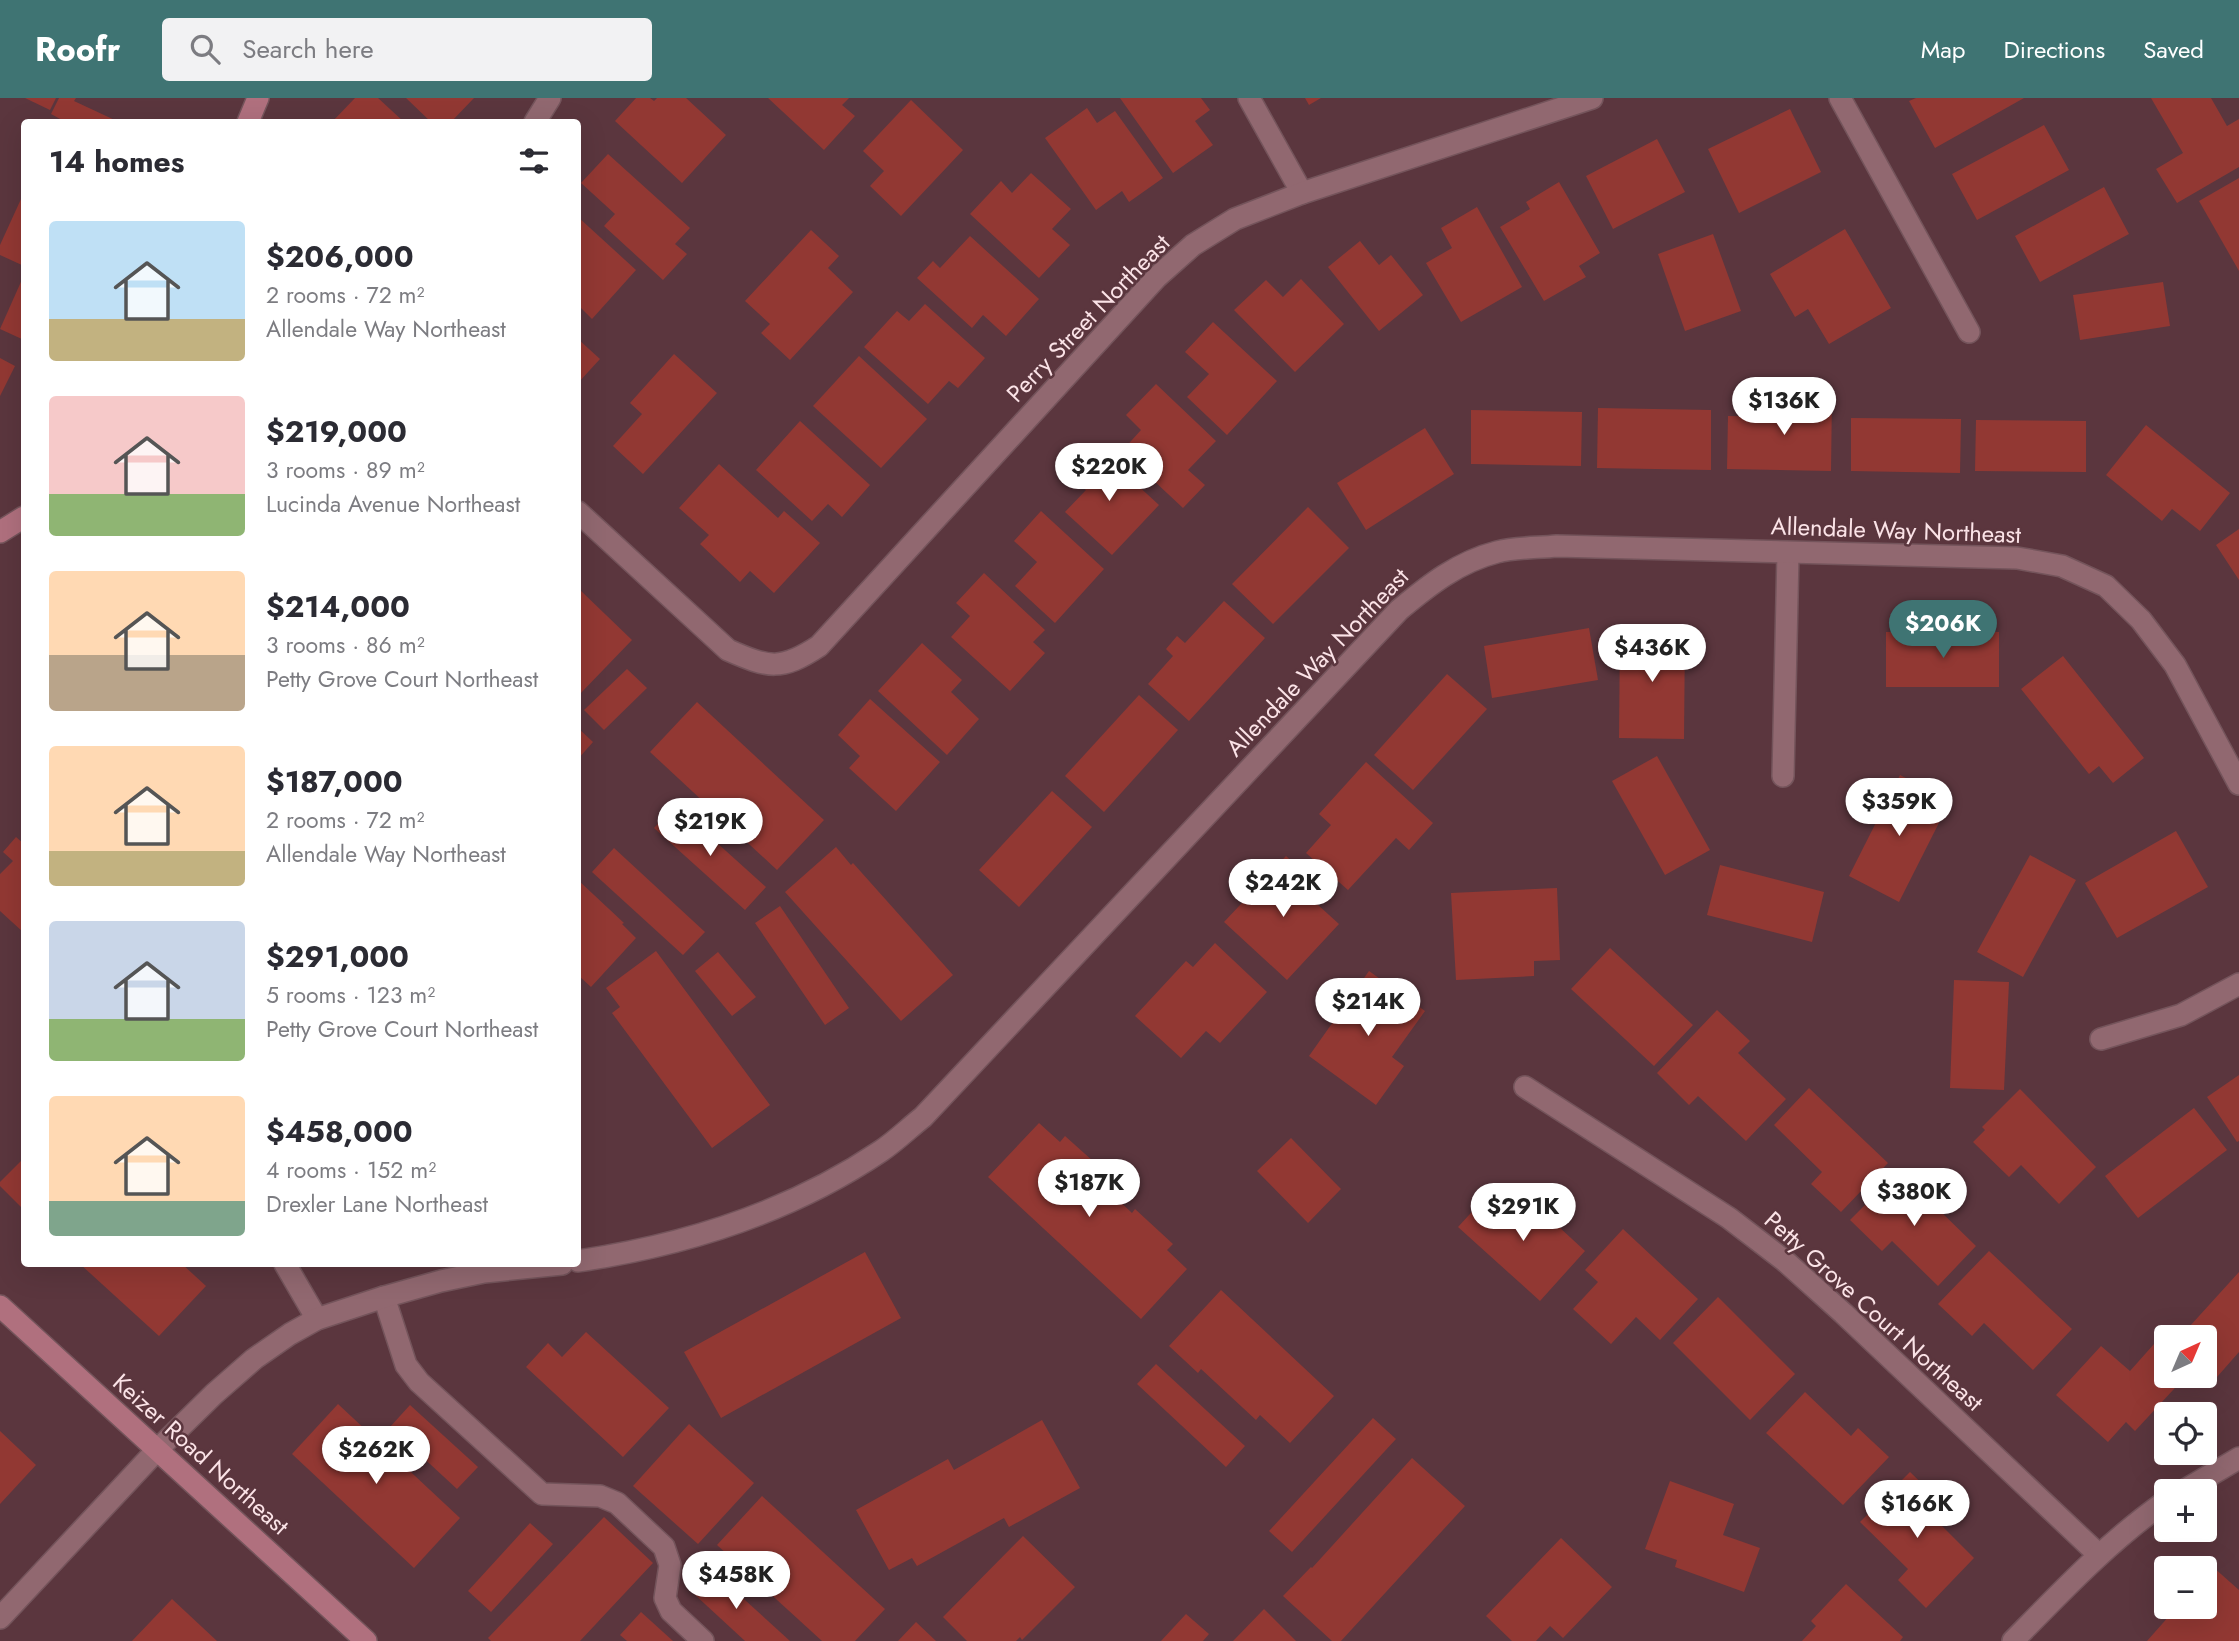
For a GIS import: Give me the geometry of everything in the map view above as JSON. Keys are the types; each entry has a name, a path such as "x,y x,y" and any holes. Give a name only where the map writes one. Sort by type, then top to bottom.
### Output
{"street":[{"path":"249,119 258,98"},
{"path":"537,119 550,98"},
{"path":"1249,98 1302,193"},
{"name":"Perry Street Northeast","path":"581,515 728,650 753,661 779,666 801,658 819,646 1157,277 1193,245 1235,219 1302,193 1592,98"},
{"path":"1840,98 1969,332"},
{"path":"0,532 21,519"},
{"name":"Allendale Way Northeast","path":"581,1261 627,1254 700,1237 792,1201 883,1150 923,1117 1399,610 1438,578 1471,561 1500,551 1557,546 2017,558 2062,566 2106,586 2141,620 2175,665 2239,785"},
{"path":"1783,776 1788,553"},
{"path":"2101,1039 2181,1015 2239,984"},
{"name":"Petty Grove Court Northeast","path":"1525,1087 1729,1218 1785,1261 1843,1312 2098,1554"},
{"path":"287,1267 317,1319"},
{"path":"0,1618 157,1450 254,1359 317,1319 384,1297 484,1272 533,1267"},
{"path":"384,1297 406,1365 419,1382 542,1494 600,1496 617,1503 664,1547 670,1565 665,1598 671,1611 703,1641"},
{"name":"Keizer Road Northeast","path":"0,1306 366,1641"},
{"path":"2203,1479 2239,1458"},
{"path":"2013,1641 2098,1554 2154,1510"}],"building":[{"path":"25,98 56,98 50,110"},
{"path":"59,98 76,98 74,101 113,119 60,119 51,114"},
{"path":"355,98 378,98 401,119 335,119"},
{"path":"406,98 474,98 454,119 428,119"},
{"path":"636,98 650,98 654,101 657,98 686,98 726,135 682,183 615,121"},
{"path":"768,98 849,98 842,105 855,116 824,150"},
{"path":"1120,98 1201,98 1210,110 1195,121 1213,145 1173,173"},
{"path":"1305,98 1321,98 1309,105"},
{"path":"1916,98 2024,98 1935,148 1909,101"},
{"path":"2151,98 2211,98 2227,126 2239,119 2239,167 2177,203 2156,169 2183,153"},
{"path":"911,100 963,150 901,216 870,186 884,171 863,151"},
{"path":"1087,108 1097,123 1115,111 1163,178 1129,202 1122,191 1096,210 1045,138"},
{"path":"1790,109 1821,172 1739,213 1708,149"},
{"path":"2044,125 2069,170 1977,220 1952,174"},
{"path":"1657,139 1685,192 1613,229 1586,176"},
{"path":"608,154 690,228 675,244 687,254 663,280 604,226 615,214 581,183"},
{"path":"1031,173 1071,209 1052,229 1070,245 1039,278 970,214 1001,181 1012,193"},
{"path":"2239,178 2239,271 2199,201"},
{"path":"1559,182 1600,253 1579,266 1586,277 1544,301 1500,227 1530,209 1526,202"},
{"path":"2104,187 2129,234 2040,282 2015,236"},
{"path":"21,199 21,265 0,255 0,245"},
{"path":"1477,207 1522,287 1461,322 1426,263 1452,248 1441,228"},
{"path":"581,220 636,270 592,319 581,308"},
{"path":"1845,229 1891,308 1829,344 1808,309 1795,317 1770,274"},
{"path":"811,230 839,256 828,268 853,292 790,360 761,333 770,324 745,301"},
{"path":"1713,234 1741,311 1685,331 1658,254"},
{"path":"970,236 1039,299 1006,336 983,315 972,328 917,278 933,261 940,268"},
{"path":"1360,241 1379,265 1391,255 1423,295 1379,331 1328,267"},
{"path":"1301,279 1344,324 1295,372 1234,310 1266,280 1283,297"},
{"path":"21,282 21,339 0,329"},
{"path":"2163,282 2170,326 2080,340 2073,295"},
{"path":"925,304 985,358 958,388 949,381 928,404 864,347 897,311 909,321"},
{"path":"1213,322 1277,381 1227,435 1187,397 1209,374 1185,352"},
{"path":"581,342 600,359 581,380"},
{"path":"674,354 717,393 643,474 613,446 642,414 630,403"},
{"path":"859,356 927,419 881,468 813,406"},
{"path":"0,358 15,366 0,396"},
{"path":"1156,384 1216,441 1188,470 1205,485 1183,508 1122,451 1141,430 1126,415"},
{"path":"1779,395 1832,396 1831,471 1727,469 1728,416 1778,417"},
{"path":"1598,408 1711,410 1711,470 1597,468"},
{"path":"1471,410 1582,412 1581,466 1471,464"},
{"path":"1851,418 1961,419 1960,473 1851,471"},
{"path":"1976,420 2086,421 2086,472 1975,471"},
{"path":"800,421 870,485 842,517 828,504 812,521 756,470"},
{"path":"2146,425 2230,493 2200,531 2172,509 2162,521 2106,475"},
{"path":"1425,428 1454,474 1366,530 1337,483"},
{"path":"1098,449 1159,505 1112,555 1065,512 1086,490 1071,477"},
{"path":"719,464 778,518 784,511 820,543 774,593 750,571 740,582 700,544 709,535 679,508"},
{"path":"1308,507 1349,548 1273,624 1232,584"},
{"path":"1041,511 1104,569 1055,623 1015,586 1037,562 1014,541"},
{"path":"2239,529 2239,580 2216,545"},
{"path":"984,573 1045,630 1033,642 1045,653 1010,691 951,637 970,616 956,603"},
{"path":"581,591 632,640 581,693"},
{"path":"1224,601 1265,638 1189,721 1148,684 1173,656 1166,649 1177,636 1185,643"},
{"path":"1589,628 1598,680 1492,698 1484,646"},
{"path":"1620,630 1685,631 1684,739 1619,738"},
{"path":"1886,632 1999,632 1999,687 1886,687"},
{"path":"922,643 962,680 951,692 979,719 947,755 878,691"},
{"path":"2063,656 2144,758 2113,783 2099,766 2089,774 2021,689"},
{"path":"627,669 647,688 604,730 584,710"},
{"path":"1447,674 1487,709 1413,790 1374,755"},
{"path":"1139,695 1178,730 1104,812 1065,776"},
{"path":"870,699 940,762 896,811 849,768 860,756 838,735"},
{"path":"697,702 824,820 777,870 650,752"},
{"path":"581,731 593,742 581,756"},
{"path":"1657,756 1710,850 1665,875 1612,781"},
{"path":"1366,762 1433,823 1409,850 1396,838 1348,890 1306,853 1331,825 1319,814"},
{"path":"1900,775 1950,801 1899,902 1849,876"},
{"path":"1052,791 1092,827 1019,907 979,870"},
{"path":"675,805 766,887 745,910 654,828"},
{"path":"2176,831 2208,887 2117,938 2085,883"},
{"path":"16,837 21,841 21,930 0,911 0,874 13,861 3,852"},
{"path":"836,847 953,975 901,1021 785,892"},
{"path":"614,848 705,932 683,955 592,872"},
{"path":"2030,855 2076,880 2023,977 1977,952"},
{"path":"1286,856 1317,885 1307,895 1339,924 1287,980 1224,922"},
{"path":"1720,865 1824,892 1812,942 1707,915"},
{"path":"581,883 636,938 591,987 581,978"},
{"path":"1557,888 1560,960 1534,961 1534,976 1456,980 1451,893"},
{"path":"780,906 849,1008 825,1025 755,923"},
{"path":"1215,943 1267,992 1220,1043 1206,1031 1181,1058 1135,1016 1186,961 1193,967"},
{"path":"1610,948 1693,1025 1654,1066 1571,989"},
{"path":"656,951 770,1105 712,1148 612,1013 620,1007 606,988"},
{"path":"718,952 756,997 732,1016 695,971"},
{"path":"1369,971 1425,1011 1392,1057 1404,1066 1376,1105 1309,1056"},
{"path":"1954,980 2009,982 2004,1090 1950,1088"},
{"path":"1717,1010 1750,1041 1738,1053 1786,1099 1746,1141 1698,1096 1689,1105 1657,1073"},
{"path":"2239,1075 2239,1141 2237,1142 2207,1097"},
{"path":"1809,1088 1888,1163 1841,1212 1811,1184 1822,1172 1774,1125"},
{"path":"2020,1089 2096,1167 2059,1204 2021,1165 2009,1177 1973,1142 1985,1130 1982,1127"},
{"path":"2194,1108 2227,1150 2138,1218 2105,1176"},
{"path":"1039,1123 1060,1142 1065,1136 1103,1170 1095,1178 1132,1213 1135,1209 1173,1244 1167,1250 1187,1269 1141,1319 988,1177"},
{"path":"1291,1138 1341,1189 1308,1223 1257,1171"},
{"path":"21,1161 21,1207 0,1186 0,1182"},
{"path":"1899,1171 1976,1246 1938,1286 1892,1241 1882,1251 1850,1220"},
{"path":"1491,1191 1519,1216 1532,1202 1585,1251 1540,1301 1458,1227"},
{"path":"1623,1229 1698,1299 1660,1340 1636,1317 1611,1344 1573,1309 1598,1282 1585,1270"},
{"path":"1989,1251 2072,1329 2033,1370 1984,1323 1972,1336 1938,1304"},
{"path":"865,1252 901,1318 721,1418 684,1352"},
{"path":"83,1267 185,1267 206,1286 159,1336"},
{"path":"2239,1272 2239,1352 2217,1377 2217,1325 2191,1325"},
{"path":"1221,1290 1334,1396 1290,1443 1260,1415 1256,1420 1201,1369 1198,1373 1169,1346"},
{"path":"1718,1297 1795,1374 1750,1420 1673,1343"},
{"path":"586,1332 669,1408 623,1457 526,1367 548,1343 562,1357"},
{"path":"2154,1344 2154,1388 2175,1388 2162,1402 2154,1402 2154,1411 2135,1431 2126,1422 2108,1442 2056,1395 2101,1346 2130,1371"},
{"path":"1156,1364 1245,1446 1226,1467 1137,1384"},
{"path":"1805,1392 1851,1436 1858,1428 1889,1457 1843,1505 1766,1433"},
{"path":"338,1404 460,1518 414,1568 292,1454"},
{"path":"410,1405 478,1467 457,1489 390,1427"},
{"path":"1373,1418 1396,1439 1292,1552 1269,1531"},
{"path":"1042,1420 1080,1488 1009,1527 1004,1518 917,1566 912,1558 889,1570 856,1510 948,1459 954,1470"},
{"path":"689,1424 754,1483 698,1544 633,1486"},
{"path":"0,1431 36,1465 0,1504"},
{"path":"1412,1458 1465,1506 1341,1641 1332,1641 1283,1596"},
{"path":"1910,1472 1940,1501 1929,1513 1974,1558 1926,1608 1898,1580 1908,1569 1860,1522"},
{"path":"1670,1481 1734,1504 1723,1535 1760,1548 1744,1592 1675,1567 1677,1560 1645,1549"},
{"path":"762,1496 885,1609 855,1641 822,1641 717,1545"},
{"path":"604,1517 653,1563 580,1641 491,1641 488,1638"},
{"path":"530,1523 553,1544 491,1612 468,1591"},
{"path":"1023,1536 1075,1587 1022,1640 1020,1637 1016,1641 967,1641 943,1617"},
{"path":"1561,1538 1612,1587 1563,1638 1550,1626 1536,1641 1512,1641 1486,1616"},
{"path":"713,1571 790,1641 745,1641 693,1593"},
{"path":"2217,1571 2239,1590 2239,1641 2147,1641 2166,1619 2217,1619"},
{"path":"1846,1584 1903,1637 1900,1641 1802,1641 1816,1626 1811,1621"},
{"path":"172,1599 217,1641 132,1641"},
{"path":"1264,1609 1296,1641 1233,1641"},
{"path":"641,1612 673,1641 627,1641 620,1635"},
{"path":"1186,1614 1209,1634 1203,1641 1161,1641"},
{"path":"916,1622 936,1641 898,1641"}]}
